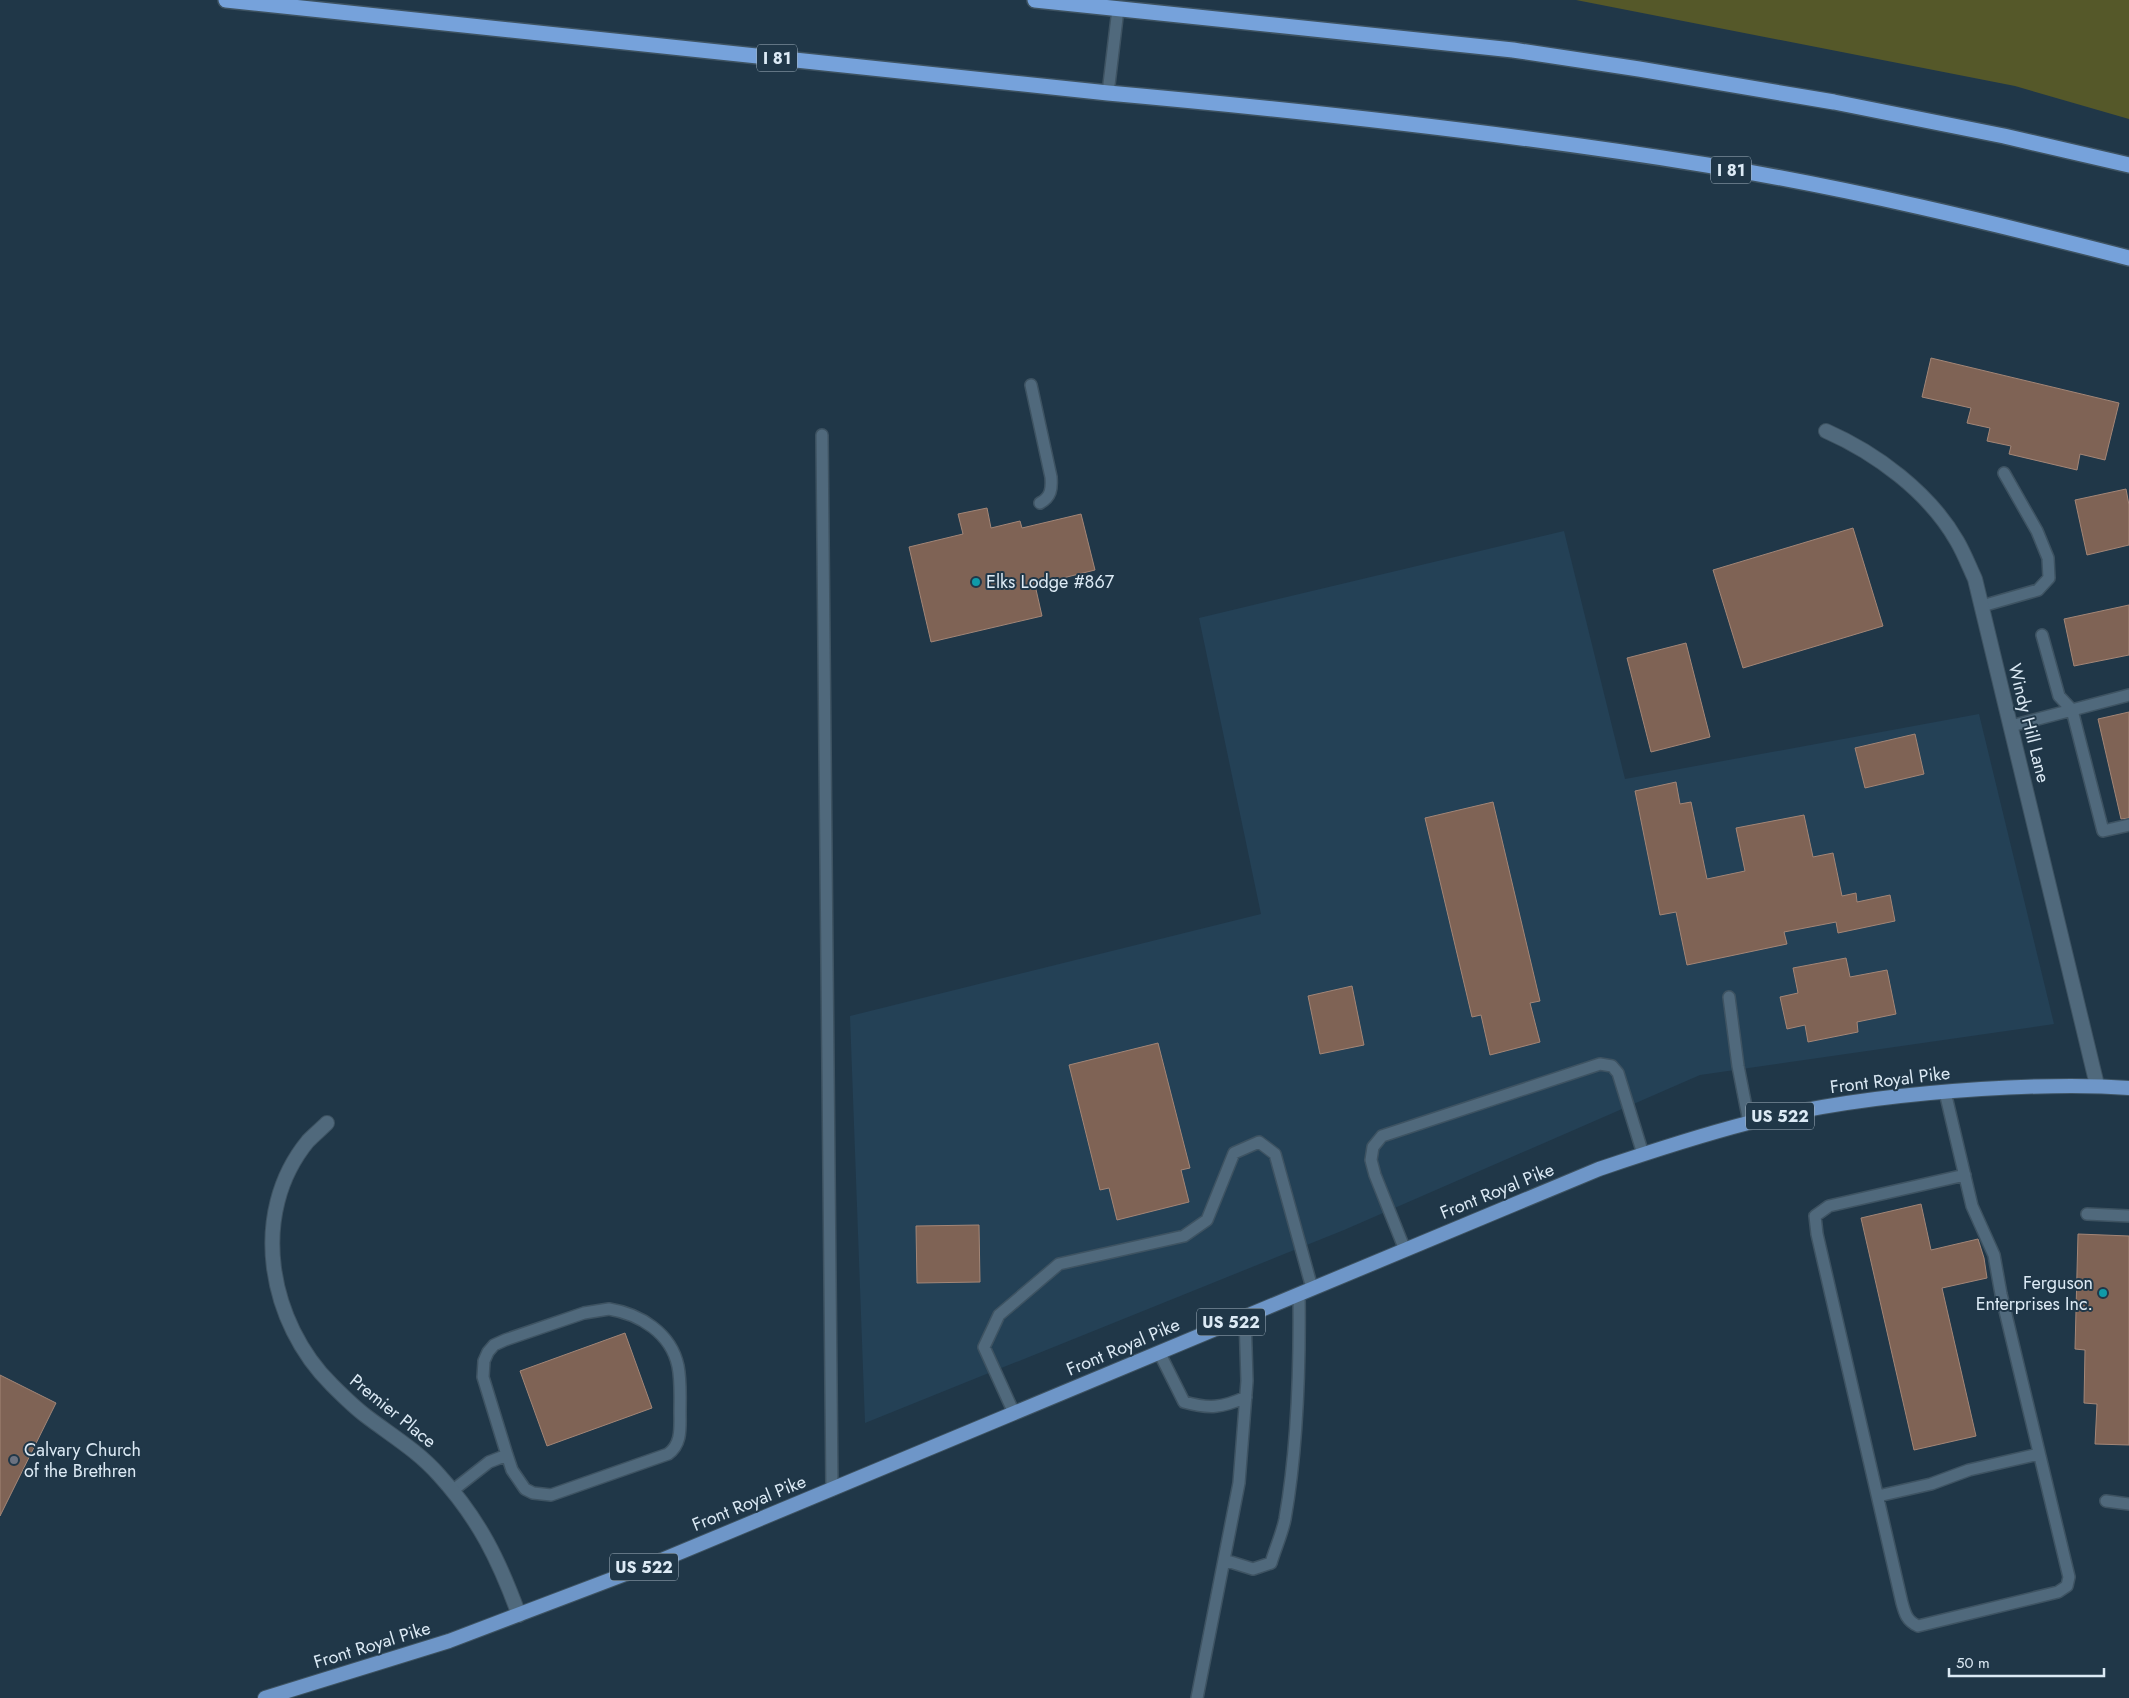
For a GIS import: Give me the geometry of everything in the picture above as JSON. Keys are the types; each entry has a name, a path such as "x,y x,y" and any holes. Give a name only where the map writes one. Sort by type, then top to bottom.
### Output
{"highway":[{"name":"I 81","path":"226,0 1108,93 1234,104 1519,138 1708,165 1869,196 2129,258"},
{"path":"1035,0 1513,50 1639,69 1834,102 2004,136 2129,166"},
{"name":"Front Royal Pike","path":"265,1698 381,1663 519,1615 657,1562 1599,1169 1643,1154 1749,1122 1830,1106 1945,1092 2040,1085 2096,1085 2129,1088"}],"street":[{"name":"Windy Hill Lane","path":"1826,431 1867,452 1901,477 1929,504 1957,540 1975,579 2096,1085"},
{"name":"Premier Place","path":"327,1123 308,1142 292,1167 280,1194 275,1213 272,1251 275,1281 284,1312 294,1335 308,1357 331,1384 364,1415 414,1450 439,1474 470,1513 490,1544 506,1578 519,1615"}],"lane":[{"path":"1108,93 1118,9"},
{"path":"1031,385 1051,477 1052,490 1046,500 1040,503"},
{"path":"822,435 832,1490"},
{"path":"1982,606 2038,590 2049,578 2048,558 2037,531 2004,473"},
{"path":"2042,635 2059,696 2072,710 2103,831 2129,825"},
{"path":"2011,726 2129,695"},
{"path":"1729,997 1738,1066 1749,1122"},
{"path":"1405,1250 1375,1175 1371,1160 1373,1147 1382,1136 1600,1064 1612,1066 1618,1073 1643,1154"},
{"path":"1945,1092 1965,1175 1972,1206 1994,1255 1998,1281 2068,1577 2067,1586 2058,1592 1927,1625 1914,1624 1906,1616 1817,1234 1815,1216 1829,1206 1965,1175"},
{"path":"1014,1413 984,1348 999,1315 1059,1264 1184,1236 1207,1220 1234,1153 1259,1142 1274,1154 1306,1291 1294,1447 1284,1521 1271,1563 1252,1569 1224,1560"},
{"path":"2087,1214 2129,1216"},
{"path":"609,1309 627,1313 647,1322 658,1330 672,1347 678,1367 680,1433 675,1449 668,1454 556,1494 542,1496 526,1489 512,1470 506,1455 485,1386 482,1369 488,1352 494,1345 584,1313 609,1309"},
{"path":"1197,1698 1239,1483 1247,1381 1245,1316"},
{"path":"1159,1352 1184,1402 1202,1407 1226,1406 1246,1397"},
{"path":"1878,1496 1931,1484 1969,1470 2039,1454"},
{"path":"452,1491 489,1462 506,1455"},
{"path":"2106,1501 2129,1504"}],"shaded area":[{"path":"1564,531 1625,779 1979,714 2054,1024 1700,1075 1344,1230 865,1423 850,1016 1261,914 1199,618"}],"green space":[{"path":"1576,0 2129,0 2129,119 2015,86"}],"building":[{"path":"1931,358 2119,403 2105,460 2080,454 2077,470 2009,454 2011,446 1987,441 1990,428 1967,423 1971,408 1922,397"},
{"path":"2126,489 2129,505 2129,545 2087,555 2075,500"},
{"name":"Elks Lodge #867","path":"987,508 991,528 1020,521 1022,528 1081,514 1095,570 1035,585 1042,616 931,642 909,547 963,534 958,514"},
{"path":"1853,528 1883,626 1743,668 1713,570"},
{"path":"2129,605 2129,655 2074,666 2064,619"},
{"path":"1686,643 1710,737 1651,752 1627,658"},
{"path":"2129,712 2129,818 2121,819 2098,719"},
{"path":"1915,734 1924,774 1865,788 1855,748"},
{"path":"1676,782 1680,804 1691,802 1707,879 1745,871 1736,828 1804,815 1813,857 1833,853 1842,896 1856,893 1857,902 1890,895 1895,921 1838,933 1836,922 1784,932 1787,944 1687,965 1676,912 1660,915 1635,791"},
{"path":"1493,802 1540,1001 1530,1003 1540,1042 1490,1055 1481,1015 1472,1017 1425,818"},
{"path":"1846,958 1850,977 1887,970 1896,1014 1857,1022 1858,1032 1808,1042 1805,1025 1787,1029 1780,997 1798,993 1793,968"},
{"path":"1352,986 1364,1045 1320,1054 1308,996"},
{"path":"1158,1043 1190,1168 1181,1170 1189,1202 1117,1220 1109,1188 1100,1190 1069,1065"},
{"path":"1921,1204 1931,1250 1978,1239 1984,1258 1987,1278 1942,1288 1976,1436 1914,1450 1861,1218"},
{"path":"979,1225 980,1282 917,1283 916,1226"},
{"name":"Ferguson Enterprises Inc.","path":"2078,1234 2129,1236 2129,1445 2095,1444 2097,1404 2084,1403 2085,1350 2075,1349"},
{"path":"625,1333 652,1408 547,1446 520,1371"},
{"name":"Calvary Church of the Brethren","path":"0,1375 56,1403 0,1516"}],"place":[{"name":"Elks Lodge #867","path":"976,582"},
{"name":"Ferguson Enterprises Inc.","path":"2103,1293"},
{"name":"Calvary Church of the Brethren","path":"14,1460"}]}
